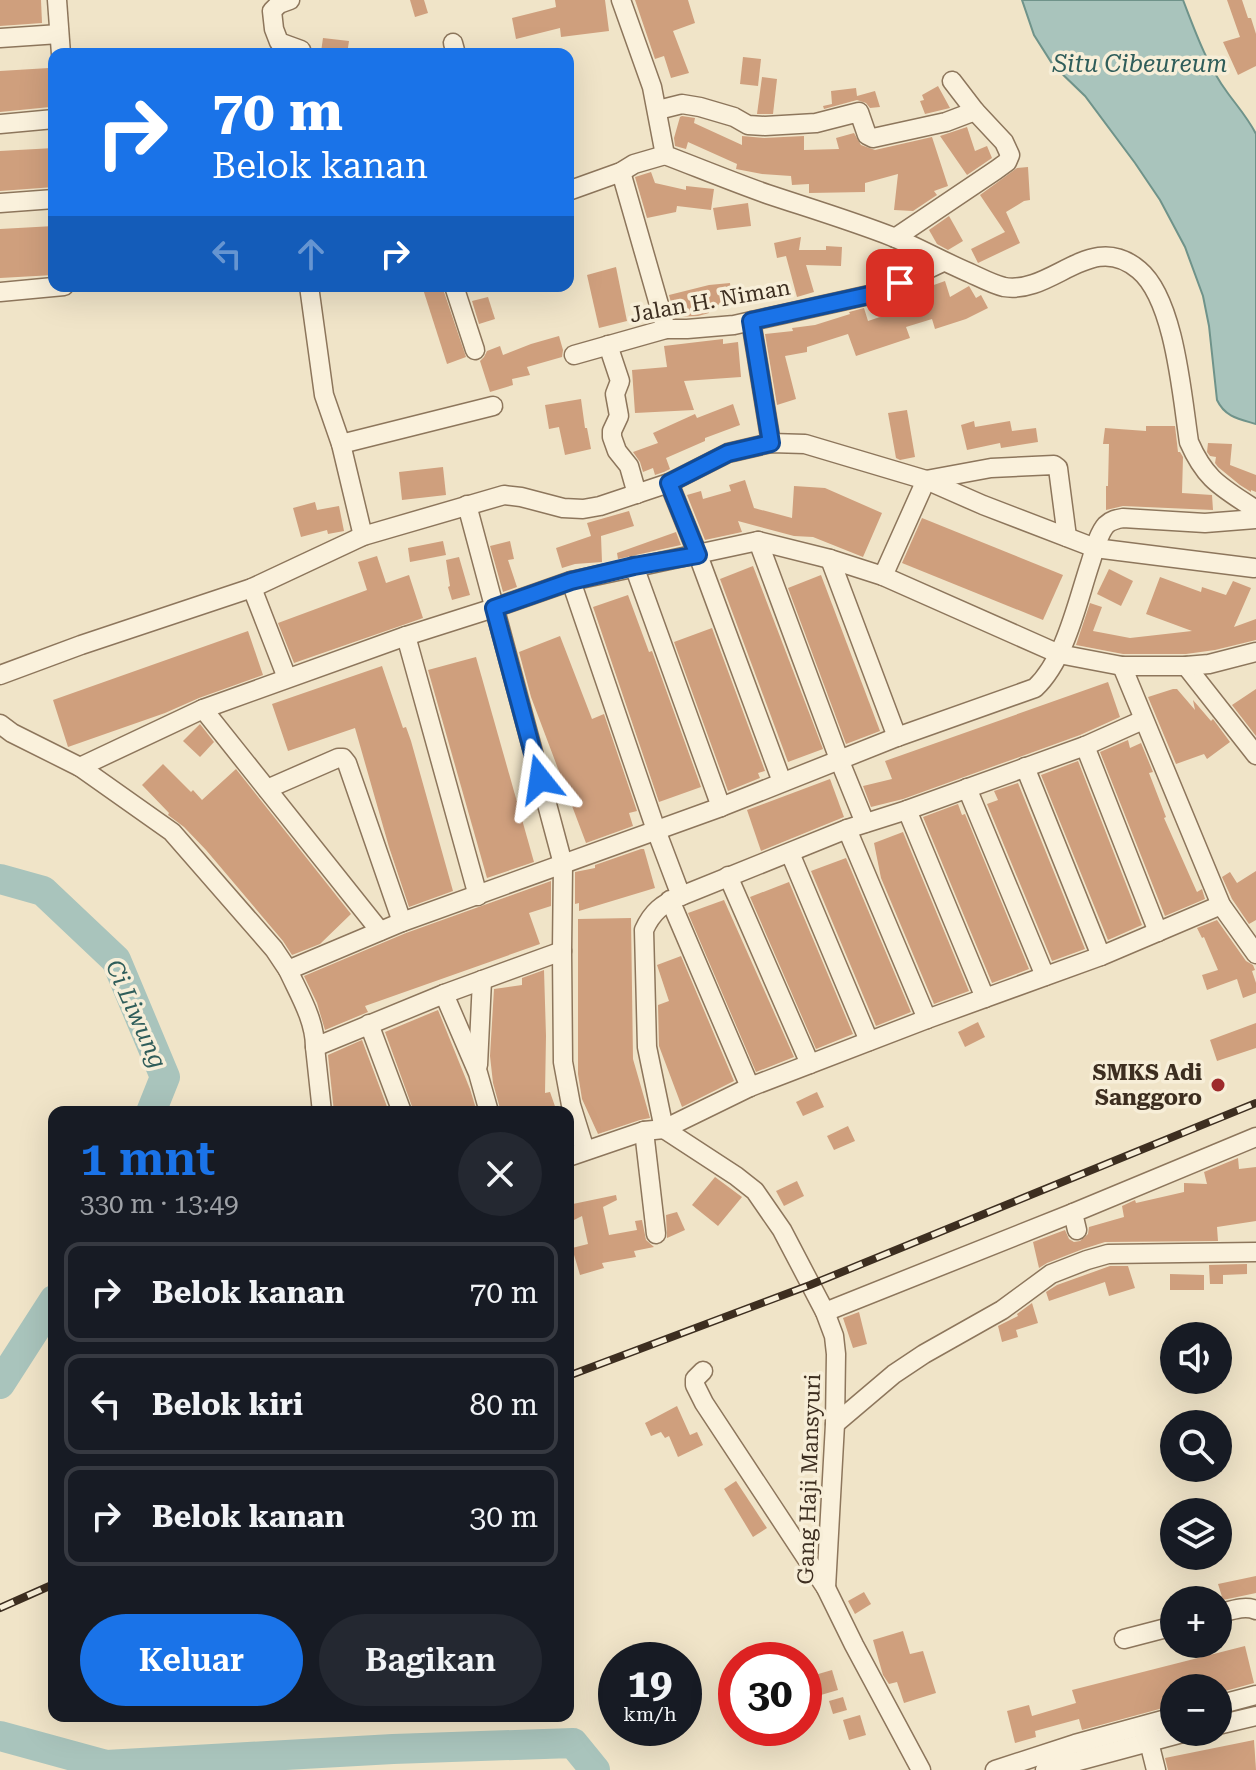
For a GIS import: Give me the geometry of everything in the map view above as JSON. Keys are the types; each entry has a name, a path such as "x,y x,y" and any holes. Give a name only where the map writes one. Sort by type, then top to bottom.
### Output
{"street":[{"path":"57,0 60,48"},
{"path":"290,0 272,11 274,29 279,42 296,48"},
{"path":"621,0 652,87 665,155"},
{"path":"0,38 59,34"},
{"path":"895,238 1007,162 1010,155 1004,142 952,81"},
{"path":"658,110 682,104 724,113 748,125 765,126 816,123 859,112 867,135 873,138 946,122 975,111"},
{"path":"0,124 48,120"},
{"path":"574,189 665,155 895,238 995,285 1024,288 1102,255 1119,259 1139,270 1157,294 1170,329 1189,442 1196,459 1215,482 1256,510"},
{"path":"621,172 666,329"},
{"path":"0,203 48,199"},
{"name":"Jalan H. Niman","path":"574,355 666,329 707,328 751,321 878,293 943,262"},
{"path":"0,292 48,288"},
{"path":"310,292 324,395 341,444 363,536"},
{"path":"456,292 475,350"},
{"path":"751,321 771,443"},
{"path":"608,345 620,381 615,394 619,416 612,437 617,451 629,466 637,494"},
{"path":"341,444 493,406"},
{"path":"0,675 252,588 363,536 504,495 563,508 583,509 618,502 669,483 728,453 771,443 805,444 926,480 1095,548 1254,568"},
{"path":"926,480 991,468 1054,465 1058,468 1067,537"},
{"path":"883,576 926,480"},
{"path":"669,483 782,782"},
{"path":"467,505 563,864 563,1062 571,1106"},
{"path":"288,970 402,922 721,807 897,737 1035,688 1047,677 1059,654 1105,526 1123,518 1205,523 1256,519"},
{"path":"758,541 865,823"},
{"path":"80,767 203,709 571,581 758,541 883,576 1059,654 1122,666 1186,666 1253,657"},
{"path":"830,559 897,737"},
{"path":"634,566 721,807"},
{"path":"571,581 656,830 675,898 750,1087"},
{"path":"252,588 287,678"},
{"path":"406,636 478,896"},
{"path":"1122,666 1221,905 1256,954"},
{"path":"1186,666 1256,755"},
{"path":"203,709 380,931"},
{"path":"664,1129 647,1047 644,930 651,915 675,898 728,876 847,829 1085,746 1143,720"},
{"path":"0,724 80,767 172,832 274,949 288,970 306,1009 315,1038 321,1106"},
{"path":"1085,746 1158,932"},
{"path":"267,789 343,758 402,922"},
{"path":"1025,767 1101,956"},
{"path":"967,788 1045,976"},
{"path":"907,810 985,998"},
{"path":"847,829 927,1019"},
{"path":"790,853 869,1041"},
{"path":"728,876 810,1064"},
{"path":"574,1130 577,1154 644,1131 664,1129 750,1087 1101,956 1221,905"},
{"path":"315,1047 444,994 562,951"},
{"path":"478,1073 482,980"},
{"path":"444,994 478,1073 487,1106"},
{"path":"369,1024 400,1106"},
{"name":"Gang Haji Mansyuri","path":"664,1129 755,1191 782,1230 825,1312 834,1336 836,1354 826,1588 921,1770"},
{"path":"644,1131 656,1234"},
{"path":"825,1312 1075,1222 1256,1137"},
{"path":"835,1424 894,1374 1002,1310 1051,1274 1108,1254 1256,1252"},
{"path":"703,1371 695,1379 695,1385 704,1403 826,1588"},
{"path":"1232,1611 1256,1610"},
{"path":"1124,1639 1160,1630"},
{"path":"1232,1701 1256,1695"},
{"path":"1232,1722 1256,1716"},
{"path":"1045,1770 1147,1733 1160,1725"},
{"path":"1147,1733 1160,1733"},
{"path":"1147,1733 1156,1770"},
{"path":"995,1770 1078,1758"}],"water":[{"name":"Situ Cibeureum","path":"1022,0 1183,0 1213,71 1256,134 1256,424 1228,414 1217,400 1203,296 1185,247 1160,200 1085,96 1053,65 1034,35"}],"building":[{"path":"0,0 41,0 42,23 0,26"},
{"path":"410,0 424,0 428,13 415,17"},
{"path":"555,0 605,0 609,31 561,37 560,28 516,39 512,18 556,7"},
{"path":"635,0 688,0 695,23 673,31 689,73 671,78 664,56 655,59"},
{"path":"1227,0 1242,0 1256,34 1256,66 1238,75 1223,42 1240,37"},
{"path":"323,38 349,41 348,48 322,48"},
{"path":"743,57 761,59 758,86 740,84"},
{"path":"48,68 48,107 0,112 0,71"},
{"path":"762,77 777,79 773,114 757,114"},
{"path":"938,86 950,108 925,114 920,101 924,100 922,95"},
{"path":"856,88 857,96 875,91 880,107 870,108 857,100 824,109 823,106 832,104 831,91"},
{"path":"682,116 695,118 694,123 742,145 742,136 804,136 804,150 839,149 836,138 854,133 861,145 875,150 932,137 948,186 934,191 937,195 913,211 894,210 898,174 865,183 865,192 809,193 809,184 792,185 791,176 736,169 737,164 688,142 686,149 675,146 674,138"},
{"path":"967,127 975,151 987,146 992,158 967,175 940,136"},
{"path":"48,148 48,187 0,191 0,151"},
{"path":"1028,167 1030,200 1006,212 1020,243 978,263 971,249 1005,232 980,195 1017,168"},
{"path":"651,172 655,183 686,190 686,186 714,189 711,210 677,206 676,212 647,218 635,177"},
{"path":"748,203 751,226 717,230 713,208"},
{"path":"949,216 963,241 948,250 937,244 929,230"},
{"path":"48,226 48,275 0,278 0,229"},
{"path":"801,237 799,250 842,247 841,266 806,265 814,292 797,297 786,256 777,258 774,243"},
{"path":"616,267 627,321 599,328 587,275"},
{"path":"945,281 950,297 969,286 976,298 981,295 988,308 935,329 932,319 906,327 910,338 856,356 848,334 807,347 807,352 785,356 796,399 777,405 765,334 793,331 792,328 815,325 864,308 868,321 907,308 903,296"},
{"path":"730,283 732,303 707,306 709,313 698,316 675,317 669,295"},
{"path":"424,292 444,292 466,357 447,364"},
{"path":"488,297 495,319 479,324 472,301"},
{"path":"559,336 562,357 527,367 530,375 512,379 513,385 490,392 480,361 487,351 500,346 503,355"},
{"path":"723,339 723,344 738,342 741,377 684,381 694,410 635,413 632,370 667,367 664,346"},
{"path":"581,399 591,449 565,455 559,427 549,429 545,405"},
{"path":"733,404 740,425 666,458 670,469 664,472 655,475 653,468 643,472 633,452 658,443 653,433 695,414 697,418"},
{"path":"907,410 915,457 900,460 896,458 888,413"},
{"path":"974,421 975,427 1010,421 1012,431 1036,428 1038,442 1001,448 1000,443 967,450 961,425"},
{"path":"1146,426 1175,426 1178,452 1183,457 1182,493 1212,495 1213,510 1123,506 1106,510 1109,444 1103,444 1105,428 1146,431"},
{"path":"1208,443 1232,444 1230,465 1256,475 1256,492 1240,485 1218,467 1216,457 1207,452"},
{"path":"443,467 446,495 402,500 399,472"},
{"path":"745,480 754,508 792,518 794,486 825,488 882,513 863,557 813,537 794,536 738,521 742,532 705,540 687,495 701,491 703,499 731,491 729,485"},
{"path":"315,502 317,510 339,506 344,531 328,534 327,530 301,537 293,508"},
{"path":"629,511 634,526 601,536 602,562 562,568 556,548 591,536 587,523"},
{"path":"922,518 1063,575 1043,620 902,563"},
{"path":"676,532 681,545 618,559 617,553"},
{"path":"443,541 446,555 410,562 408,548"},
{"path":"510,541 514,559 508,560 517,587 503,592 490,546"},
{"path":"377,556 386,583 409,575 423,618 294,663 278,623 367,590 358,562"},
{"path":"459,557 470,595 452,600 446,560"},
{"path":"753,566 823,749 788,762 720,579"},
{"path":"1109,569 1133,581 1121,606 1097,594"},
{"path":"821,575 880,731 846,744 788,588"},
{"path":"1160,577 1201,592 1202,587 1226,595 1233,581 1251,588 1234,627 1256,619 1256,640 1186,654 1123,654 1076,645 1090,603 1102,607 1093,631 1130,638 1192,631 1146,614"},
{"path":"628,595 649,652 652,651 701,787 659,802 593,607"},
{"path":"712,628 765,771 758,773 760,778 728,791 674,642"},
{"path":"248,631 263,675 68,747 53,700"},
{"path":"560,636 592,719 604,714 637,811 629,813 633,826 586,843 531,697 519,652"},
{"path":"476,657 534,862 487,878 428,670"},
{"path":"382,666 403,728 406,727 411,741 453,891 409,907 355,728 288,751 272,704"},
{"path":"1108,682 1120,717 1080,735 903,799 871,807 863,786 892,779 885,761"},
{"path":"1177,689 1195,710 1193,700 1211,721 1213,719 1230,742 1207,759 1204,754 1176,764 1148,697"},
{"path":"1256,689 1256,736 1232,705"},
{"path":"200,724 214,742 200,757 183,741"},
{"path":"1128,740 1130,748 1141,743 1153,772 1149,773 1164,818 1197,892 1202,889 1205,899 1165,916 1100,752"},
{"path":"1078,761 1142,925 1108,940 1041,775"},
{"path":"163,764 202,800 236,769 351,914 320,944 292,955 206,850 168,815 142,785"},
{"path":"830,779 844,817 761,851 747,810"},
{"path":"1018,783 1085,949 1052,961 987,804 998,800 994,791"},
{"path":"958,804 962,815 965,814 1029,969 992,983 923,817"},
{"path":"903,832 969,991 934,1004 881,878 874,843"},
{"path":"644,849 655,888 579,911 579,903 575,904 575,872 595,868 595,865"},
{"path":"846,858 911,1012 876,1026 811,871"},
{"path":"1256,871 1256,920 1249,924 1222,877 1230,872 1237,883"},
{"path":"551,881 551,906 529,913 540,944 365,1006 368,1012 325,1030 304,976 406,933"},
{"path":"789,882 853,1034 816,1049 750,897"},
{"path":"724,900 794,1057 756,1072 688,913"},
{"path":"631,918 633,1059 650,1118 598,1134 582,1099 578,1074 578,919"},
{"path":"1217,920 1246,961 1253,965 1256,993 1243,998 1237,979 1207,990 1202,975 1218,970 1197,928"},
{"path":"681,956 734,1081 682,1107 659,1046 658,1005 669,1001 657,965"},
{"path":"544,970 545,1093 550,1092 555,1106 499,1106 493,1083 490,1056 494,989 522,985 522,978"},
{"path":"438,1010 475,1106 412,1106 385,1032"},
{"path":"978,1022 985,1037 965,1047 958,1032"},
{"path":"1256,1023 1256,1048 1217,1061 1210,1040"},
{"path":"362,1040 387,1106 333,1106 328,1055"},
{"path":"817,1092 824,1107 803,1116 796,1102"},
{"path":"848,1126 855,1141 834,1150 827,1136"},
{"path":"1238,1158 1239,1169 1256,1167 1256,1221 1217,1227 1218,1241 1105,1242 1039,1268 1033,1242 1065,1230 1069,1239 1080,1241 1088,1234 1089,1227 1124,1217 1122,1206 1135,1200 1136,1203 1184,1192 1184,1183 1207,1184 1204,1172"},
{"path":"715,1177 742,1197 718,1226 692,1205"},
{"path":"797,1181 804,1196 784,1206 776,1191"},
{"path":"616,1195 617,1200 603,1207 609,1235 637,1230 635,1221 642,1220 646,1240 654,1247 634,1251 636,1257 602,1263 604,1268 580,1275 574,1248 588,1244 582,1216 574,1220 574,1204"},
{"path":"677,1212 685,1230 667,1238 666,1215"},
{"path":"1247,1264 1247,1274 1223,1275 1223,1284 1210,1284 1209,1265"},
{"path":"1110,1266 1128,1266 1135,1288 1109,1296 1105,1282 1049,1301 1046,1292 1057,1285"},
{"path":"1170,1274 1204,1275 1204,1290 1170,1290"},
{"path":"1032,1303 1038,1323 1016,1330 1018,1337 1002,1342 998,1326 1018,1316"},
{"path":"859,1312 867,1344 853,1348 843,1318"},
{"path":"677,1406 690,1435 697,1432 703,1445 678,1457 669,1436 665,1438 661,1432 651,1436 645,1423"},
{"path":"736,1481 767,1528 753,1537 724,1489"},
{"path":"1256,1576 1256,1593 1232,1598 1232,1586 1218,1584"},
{"path":"864,1592 871,1604 855,1614 848,1601"},
{"path":"903,1631 910,1654 923,1651 936,1693 904,1703 897,1682 889,1684 883,1675 873,1640"},
{"path":"1245,1646 1254,1683 1232,1689 1232,1674 1160,1674 1160,1709 1082,1730 1079,1719 1035,1731 1036,1737 1015,1743 1007,1711 1029,1705 1032,1716 1076,1703 1072,1690 1198,1658 1232,1658 1232,1649"},
{"path":"832,1670 838,1690 822,1695 822,1673"},
{"path":"843,1697 847,1710 833,1714 829,1701"},
{"path":"860,1715 866,1735 849,1740 843,1720"},
{"path":"1254,1740 1256,1770 1168,1770 1165,1758"}],"waterway":[{"name":"Ci Liwung","path":"0,879 43,891 116,960 165,1077 153,1106"},
{"name":"Ci Liwung","path":"0,1384 48,1309"},
{"name":"Ci Liwung","path":"0,1736 106,1765 393,1749 573,1743 595,1770"}],"railway":[{"path":"574,1374 810,1285 1256,1103"},
{"path":"0,1608 48,1587"}],"place":[{"name":"SMKS Adi Sanggoro","path":"1218,1085"}],"route":[{"path":"540,779 494,608 571,581 698,555 669,483 728,453 771,443 751,321 878,293 900,283"}]}
